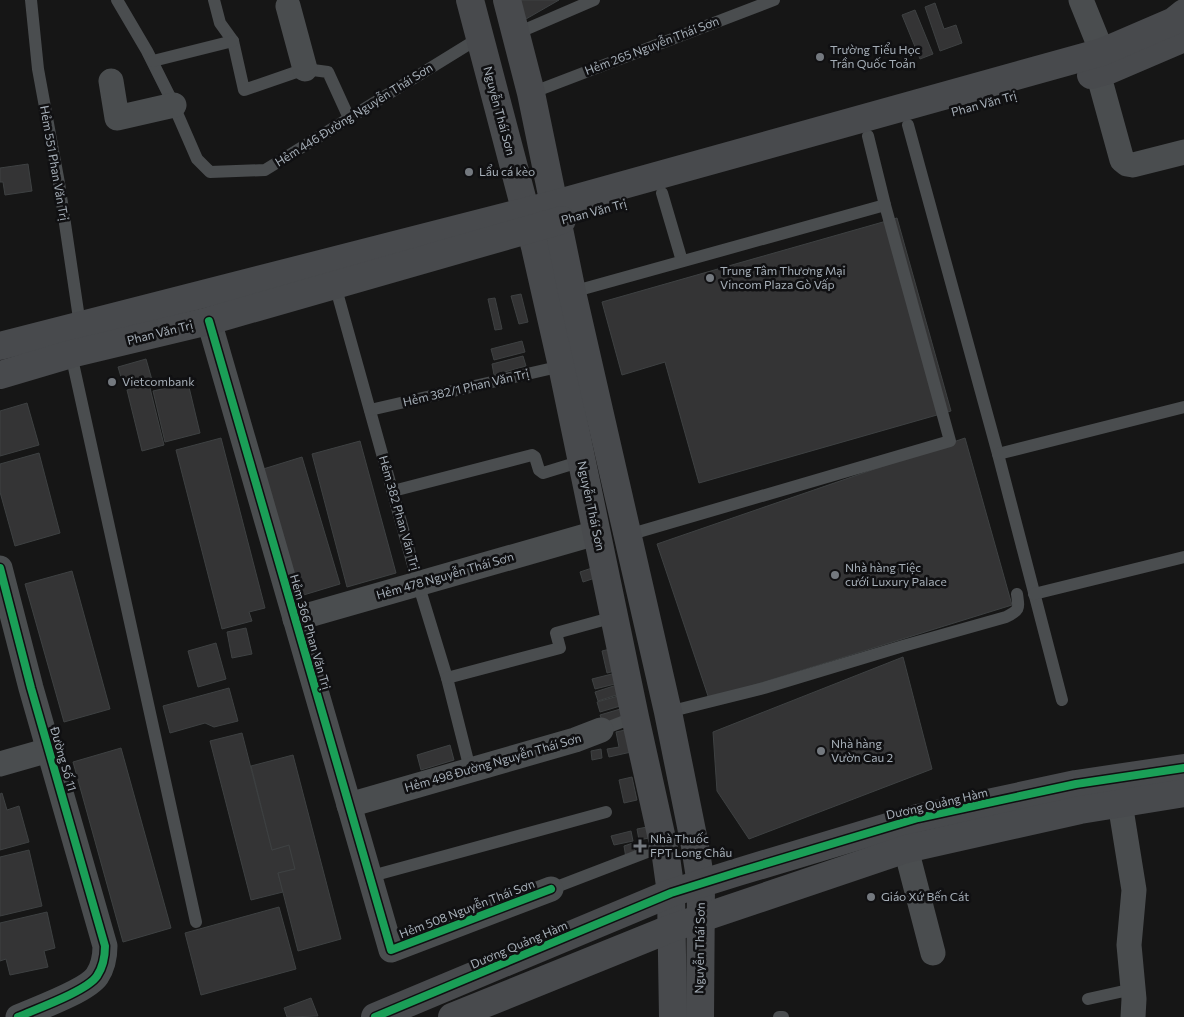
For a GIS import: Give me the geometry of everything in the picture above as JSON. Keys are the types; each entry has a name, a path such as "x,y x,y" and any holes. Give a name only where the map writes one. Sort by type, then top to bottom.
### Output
{"main road":[{"name":"Nguyễn Thái Sơn","path":"470,0 528,220 562,366 663,846 671,893 673,1017"},
{"name":"Nguyễn Thái Sơn","path":"506,0 531,93 572,292 668,712 695,846 701,884 700,1017"},
{"name":"Phan Văn Trị","path":"0,375 71,354 209,321 335,285 528,220 1100,62 1174,21 1184,12"},
{"name":"Phan Văn Trị","path":"1100,62 1109,70 1184,38"},
{"name":"Phan Văn Trị","path":"556,213 662,193 868,136 906,116"},
{"path":"0,346 418,238 528,220"},
{"path":"71,354 80,325"},
{"name":"Dương Quảng Hàm","path":"375,1017 671,893 918,818 1076,784 1184,768"},
{"path":"452,1017 672,928 906,849 1080,810 1184,793"}],"street":[{"path":"1081,0 1100,62 1122,160 1127,164 1133,165 1184,152"},
{"path":"288,6 305,69"},
{"path":"111,81 117,118 174,105"},
{"name":"Hẻm 366 Phan Văn Trị","path":"209,321 349,805 368,877 391,950"},
{"name":"Hẻm 478 Nguyễn Thái Sơn","path":"295,619 596,533"},
{"name":"Đường Số 11","path":"1,576 31,688 103,936 105,955 96,978 73,994 18,1017"},
{"name":"Hẻm 498 Đường Nguyễn Thái Sơn","path":"349,805 575,740 600,730"},
{"path":"0,764 49,750"},
{"path":"1120,803 1134,890 1129,945 1134,999 1133,1017"},
{"path":"906,849 932,953"},
{"name":"Hẻm 508 Nguyễn Thái Sơn","path":"391,950 551,889"}],"lane":[{"name":"Hẻm 551 Phan Văn Trị","path":"31,0 38,68 59,183 80,325"},
{"name":"Hẻm 446 Đường Nguyễn Thái Sơn","path":"117,0 153,61 196,158 210,172 265,170 479,38"},
{"path":"214,0 220,23 233,41 244,90 305,69 328,72 349,118"},
{"path":"516,34 594,0"},
{"name":"Hẻm 265 Nguyễn Thái Sơn","path":"531,93 774,0"},
{"path":"153,61 233,41"},
{"path":"906,116 998,454 1062,700"},
{"path":"628,535 950,441 868,136"},
{"path":"662,193 682,261"},
{"path":"572,292 885,205"},
{"name":"Hẻm 382 Phan Văn Trị","path":"335,285 418,584 447,678 470,769"},
{"path":"71,354 196,922"},
{"name":"Hẻm 382/1 Phan Văn Trị","path":"370,410 562,366"},
{"path":"998,454 1184,407"},
{"path":"393,491 532,455 535,457 539,470 543,473 582,461"},
{"path":"1034,594 1184,557"},
{"path":"668,712 764,688 1006,617 1016,612 1018,607 1017,594"},
{"path":"447,678 560,648 556,633 614,617"},
{"name":"Hẻm 498 Đường Nguyễn Thái Sơn","path":"600,730 635,717"},
{"path":"368,877 606,812"},
{"name":"Hẻm 508 Nguyễn Thái Sơn","path":"551,889 663,846"},
{"path":"1088,999 1133,989"},
{"path":"778,1017 783,1017"}],"building":[{"path":"517,0 559,0 526,19"},
{"path":"935,3 944,29 956,25 962,43 940,51 925,7"},
{"path":"915,10 933,54 920,59 902,15"},
{"path":"28,164 32,191 5,195 3,182 0,182 0,168"},
{"path":"897,218 951,411 699,483 665,362 622,375 602,302"},
{"path":"521,294 528,322 519,324 511,296"},
{"path":"495,298 502,329 495,330 488,299"},
{"path":"522,341 525,352 494,360 491,349"},
{"path":"523,356 526,366 494,375 492,364"},
{"path":"146,359 152,380 124,387 118,367"},
{"path":"188,383 200,433 165,442 153,391"},
{"path":"149,384 164,445 142,451 127,390"},
{"path":"27,403 39,445 0,456 0,411"},
{"path":"221,438 265,608 249,612 252,621 222,629 176,450"},
{"name":"Nhà hàng Tiệc cưới Luxury Palace","path":"965,438 1012,605 709,699 657,544"},
{"path":"360,441 396,573 347,587 312,454"},
{"path":"39,453 60,533 15,546 0,492 0,464"},
{"path":"302,457 340,584 297,597 260,470"},
{"path":"595,567 598,577 583,582 580,572"},
{"path":"72,571 110,709 64,722 25,584"},
{"path":"246,628 252,654 232,658 227,632"},
{"path":"216,643 226,679 198,687 188,651"},
{"path":"614,648 619,670 607,673 602,651"},
{"name":"Nhà hàng Vườn Cau 2","path":"903,657 932,769 749,839 717,791 713,732"},
{"path":"620,672 623,682 595,689 592,679"},
{"path":"623,683 626,692 598,701 595,692"},
{"path":"229,688 238,721 214,727 205,723 170,733 163,706"},
{"path":"625,694 627,704 600,712 597,702"},
{"path":"627,707 630,716 603,724 600,715"},
{"path":"625,730 640,750 609,757 607,749 619,747 616,732"},
{"path":"242,733 272,850 289,845 295,869 278,873 283,892 251,900 210,741"},
{"path":"450,745 454,760 421,770 417,755"},
{"path":"121,748 171,928 123,942 73,762"},
{"path":"601,749 602,758 592,760 591,751"},
{"path":"293,755 341,939 298,951 278,873 295,869 289,845 272,850 251,766"},
{"path":"632,777 637,800 624,803 619,780"},
{"path":"2,793 7,810 19,806 29,842 0,850 0,794"},
{"path":"647,827 649,838 639,840 637,829"},
{"path":"631,831 633,841 614,845 611,836"},
{"path":"633,843 636,856 626,858 624,846"},
{"path":"29,850 42,906 0,916 0,857"},
{"path":"279,907 296,969 201,995 185,933"},
{"path":"47,912 55,948 44,951 48,967 10,975 6,959 0,961 0,923"},
{"path":"311,998 318,1016 287,1017 284,1008"}],"cycle path":[{"path":"209,321 391,950 551,889"},
{"path":"0,568 31,688 105,946 101,969 91,982 83,988 18,1017"},
{"path":"375,1017 671,893 738,872 918,818 1076,784 1184,768"}],"place":[{"name":"Trường Tiểu Học Trần Quốc Toản","path":"820,57"},
{"name":"Lẩu cá kèo","path":"469,172"},
{"name":"Trung Tâm Thương Mại Vincom Plaza Gò Vấp","path":"710,278"},
{"name":"Vietcombank","path":"112,382"},
{"name":"Nhà hàng Tiệc cưới Luxury Palace","path":"835,575"},
{"name":"Nhà hàng Vườn Cau 2","path":"821,751"},
{"name":"Nhà Thuốc FPT Long Châu","path":"640,846"},
{"name":"Giáo Xứ Bến Cát","path":"871,897"}]}
